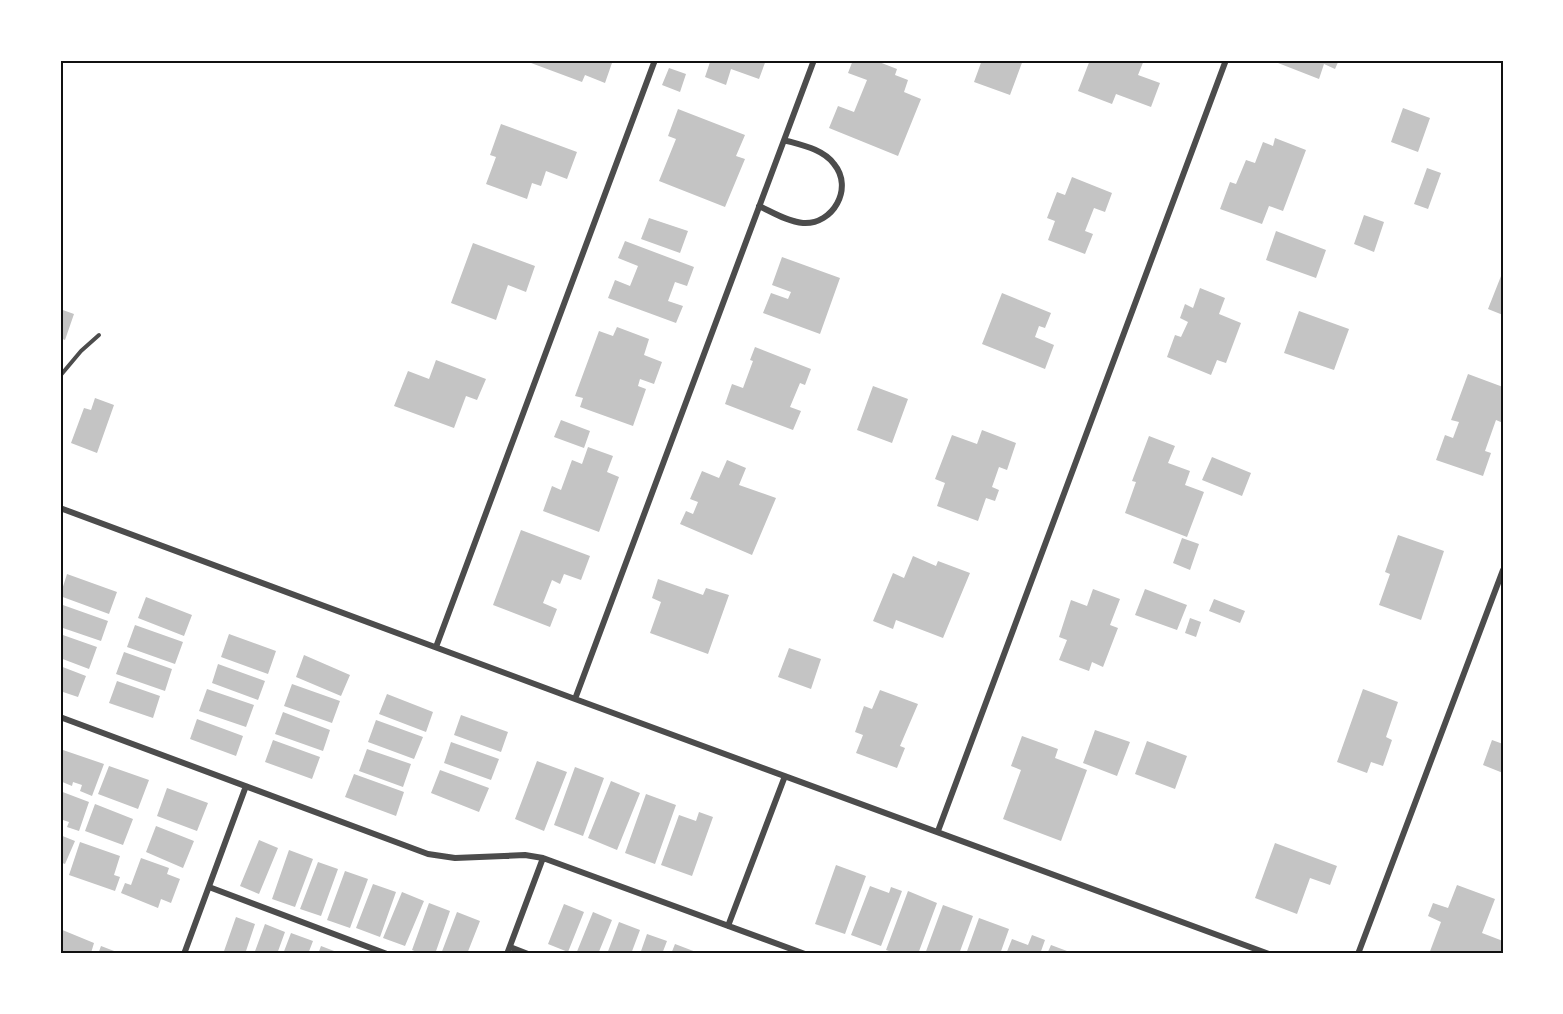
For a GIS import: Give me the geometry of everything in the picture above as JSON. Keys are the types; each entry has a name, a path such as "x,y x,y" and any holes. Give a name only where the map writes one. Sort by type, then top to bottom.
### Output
{"street":[{"path":"436,647 655,60"},
{"path":"575,699 814,60"},
{"path":"938,831 1226,60"},
{"path":"759,206 801,223 813,222 829,214 840,199 842,186 840,175 827,156 784,140"},
{"path":"60,508 1269,954"},
{"path":"1358,954 1503,570"},
{"path":"60,717 428,854 455,858 525,855 543,858 805,954"},
{"path":"728,926 785,776"},
{"path":"184,954 246,786"},
{"path":"528,954 508,950 543,858"},
{"path":"209,887 387,954"}],"lane":[{"path":"60,376 81,351 99,335"}],"building":[{"path":"523,60 613,60 605,83 585,75 582,82"},
{"path":"705,60 766,60 759,79 731,69 726,85 705,77 710,62"},
{"path":"853,60 874,60 897,69 895,75 908,80 904,92 921,99 898,156 829,128 838,106 854,112 867,80 848,73"},
{"path":"982,60 1023,60 1010,95 974,82"},
{"path":"1090,60 1144,60 1138,75 1160,83 1151,107 1116,94 1112,104 1078,91"},
{"path":"1279,60 1339,60 1335,69 1324,64 1319,79 1278,63"},
{"path":"669,68 686,74 680,92 662,85"},
{"path":"1403,108 1430,118 1418,152 1391,142"},
{"path":"678,109 745,135 736,156 745,159 725,207 659,181 676,139 668,136"},
{"path":"501,124 577,152 567,179 546,171 541,186 532,183 527,199 486,184 496,157 490,155"},
{"path":"1275,138 1306,150 1283,211 1269,206 1262,224 1220,209 1230,182 1236,184 1246,160 1255,163 1263,142 1273,146"},
{"path":"1427,168 1441,173 1428,209 1414,204"},
{"path":"1072,177 1112,193 1105,212 1094,208 1085,231 1093,234 1085,254 1048,240 1055,221 1047,218 1057,192 1065,195"},
{"path":"1364,215 1384,222 1374,252 1354,244"},
{"path":"649,218 688,231 680,253 641,239"},
{"path":"1276,231 1326,250 1316,278 1266,260"},
{"path":"625,241 694,267 687,286 675,282 668,301 683,306 676,323 608,298 615,280 630,286 638,266 618,258"},
{"path":"473,243 535,266 526,292 508,285 496,320 451,303"},
{"path":"782,257 840,278 820,334 763,313 771,293 788,299 791,292 772,285"},
{"path":"1503,271 1503,315 1488,309"},
{"path":"1200,288 1225,298 1219,314 1241,323 1226,363 1217,360 1211,375 1167,357 1175,335 1181,337 1188,322 1180,318 1185,304 1193,308"},
{"path":"1002,293 1051,313 1045,328 1039,326 1035,337 1054,345 1045,369 982,344"},
{"path":"60,309 74,314 65,340 60,338"},
{"path":"1299,311 1349,329 1334,370 1284,353"},
{"path":"617,327 649,339 644,355 662,362 654,384 640,379 638,386 646,389 633,426 580,407 583,398 575,396 599,331 613,336"},
{"path":"755,347 811,369 805,385 800,383 790,407 801,411 793,430 725,404 732,384 743,388 753,361 750,360"},
{"path":"436,360 486,379 477,400 466,396 454,428 394,406 408,371 429,379"},
{"path":"1468,374 1503,387 1503,423 1496,420 1485,451 1491,453 1483,476 1436,460 1445,435 1453,438 1459,422 1451,420"},
{"path":"873,386 908,399 892,443 857,430"},
{"path":"95,398 114,405 97,453 71,443 84,408 91,410"},
{"path":"561,420 590,431 584,448 554,437"},
{"path":"982,430 1016,443 1007,470 999,467 992,487 999,490 995,501 986,498 978,521 937,506 945,483 935,479 952,435 977,444"},
{"path":"1149,436 1175,446 1168,463 1190,471 1185,485 1204,492 1187,537 1125,513 1136,482 1132,481"},
{"path":"588,447 613,456 607,472 619,477 599,532 543,511 552,486 561,490 572,460 582,464"},
{"path":"1212,457 1251,473 1242,496 1202,480"},
{"path":"727,460 746,468 739,485 776,498 752,555 680,524 686,511 693,514 698,502 690,499 702,471 719,478"},
{"path":"521,530 590,556 581,580 564,574 560,584 552,580 543,603 557,609 550,627 493,605"},
{"path":"1398,535 1444,551 1421,620 1379,605 1390,574 1385,572"},
{"path":"1182,538 1199,544 1190,570 1173,563"},
{"path":"913,556 936,566 938,561 970,573 943,638 896,620 893,629 873,621 893,573 904,578"},
{"path":"67,574 117,592 109,614 60,596"},
{"path":"658,579 703,595 706,588 729,595 708,654 650,633 661,602 652,598"},
{"path":"1093,589 1120,599 1110,625 1118,628 1103,667 1092,662 1089,671 1059,660 1067,640 1059,637 1071,600 1087,606"},
{"path":"1145,589 1187,605 1177,630 1135,615"},
{"path":"146,597 192,615 184,636 138,618"},
{"path":"1214,599 1245,611 1240,623 1209,611"},
{"path":"60,604 108,621 101,641 60,627"},
{"path":"1190,618 1201,622 1196,637 1185,633"},
{"path":"135,625 183,642 175,664 127,647"},
{"path":"60,634 97,647 89,669 60,658"},
{"path":"229,634 276,651 268,674 221,657"},
{"path":"789,648 821,659 811,689 778,677"},
{"path":"124,652 172,669 165,691 116,674"},
{"path":"304,655 350,675 341,696 296,677"},
{"path":"218,664 265,681 258,700 212,683"},
{"path":"60,666 86,676 78,697 60,691"},
{"path":"117,681 160,696 153,718 109,703"},
{"path":"292,684 340,701 332,723 284,706"},
{"path":"207,689 254,705 246,727 199,711"},
{"path":"1363,689 1398,702 1386,737 1392,740 1383,766 1371,762 1367,773 1337,762"},
{"path":"880,690 918,704 900,746 905,748 897,768 856,753 863,735 855,732 864,706 872,709"},
{"path":"387,694 433,712 426,732 379,714"},
{"path":"283,712 330,730 323,751 275,734"},
{"path":"461,715 508,732 501,752 454,735"},
{"path":"197,719 243,736 236,756 190,739"},
{"path":"376,720 423,737 414,759 368,742"},
{"path":"1095,730 1130,742 1117,776 1083,763"},
{"path":"1022,736 1058,749 1055,758 1087,770 1061,841 1003,819 1021,770 1011,766"},
{"path":"273,740 320,757 312,779 265,762"},
{"path":"1492,740 1503,744 1503,773 1483,765"},
{"path":"1147,741 1187,756 1175,789 1135,774"},
{"path":"451,742 499,759 491,780 444,763"},
{"path":"367,749 411,764 403,787 359,771"},
{"path":"63,750 104,764 92,796 80,791 82,785 73,782 72,786 60,781 60,759"},
{"path":"537,761 567,772 544,831 515,819"},
{"path":"109,766 149,780 138,809 98,794"},
{"path":"575,767 604,778 583,836 554,825"},
{"path":"440,770 489,788 479,812 431,793"},
{"path":"354,774 404,792 396,816 345,797"},
{"path":"611,781 640,793 617,850 588,838"},
{"path":"167,788 208,803 197,831 157,816"},
{"path":"60,791 89,802 79,831 67,827 69,822 60,819"},
{"path":"646,794 676,805 655,864 625,853"},
{"path":"95,804 133,819 123,845 85,831"},
{"path":"699,812 713,817 692,876 661,865 679,815 696,821"},
{"path":"156,826 194,841 183,868 146,852"},
{"path":"60,835 75,841 65,864 60,862"},
{"path":"259,840 278,848 259,894 240,886"},
{"path":"80,842 120,856 114,875 120,877 115,891 69,875"},
{"path":"1275,843 1337,866 1330,885 1310,878 1297,914 1255,898"},
{"path":"289,850 313,859 295,907 272,899"},
{"path":"141,858 169,868 167,874 180,879 171,903 161,899 158,908 121,893 125,883 131,885"},
{"path":"318,862 338,869 321,916 300,909"},
{"path":"836,865 866,876 845,934 815,924"},
{"path":"345,871 368,879 350,928 327,920"},
{"path":"373,884 396,892 380,937 356,928"},
{"path":"1457,885 1495,899 1482,933 1503,941 1501,954 1429,954 1441,922 1428,916 1433,903 1448,908"},
{"path":"870,886 889,893 891,887 902,891 881,946 851,935"},
{"path":"908,891 937,903 918,954 898,954 886,950"},
{"path":"402,892 424,901 405,946 383,938"},
{"path":"429,903 450,911 435,954 422,954 412,950"},
{"path":"564,904 584,912 568,952 548,944"},
{"path":"943,905 973,916 959,954 925,954"},
{"path":"457,912 480,921 467,954 441,954"},
{"path":"593,912 612,920 598,954 576,954"},
{"path":"236,917 255,924 245,954 223,954"},
{"path":"979,918 1009,929 1000,954 966,954"},
{"path":"619,922 640,930 631,954 607,954"},
{"path":"265,924 285,932 277,954 254,954"},
{"path":"60,929 94,943 91,953 85,951 84,954 60,954"},
{"path":"291,933 313,941 308,954 283,954"},
{"path":"647,934 667,941 662,954 640,954"},
{"path":"1032,935 1045,940 1040,954 1006,954 1012,939 1028,945"},
{"path":"675,944 696,952 695,954 671,954"},
{"path":"1051,945 1075,954 1047,954"},
{"path":"101,946 122,954 98,954"},
{"path":"321,946 342,954 318,954"}]}
